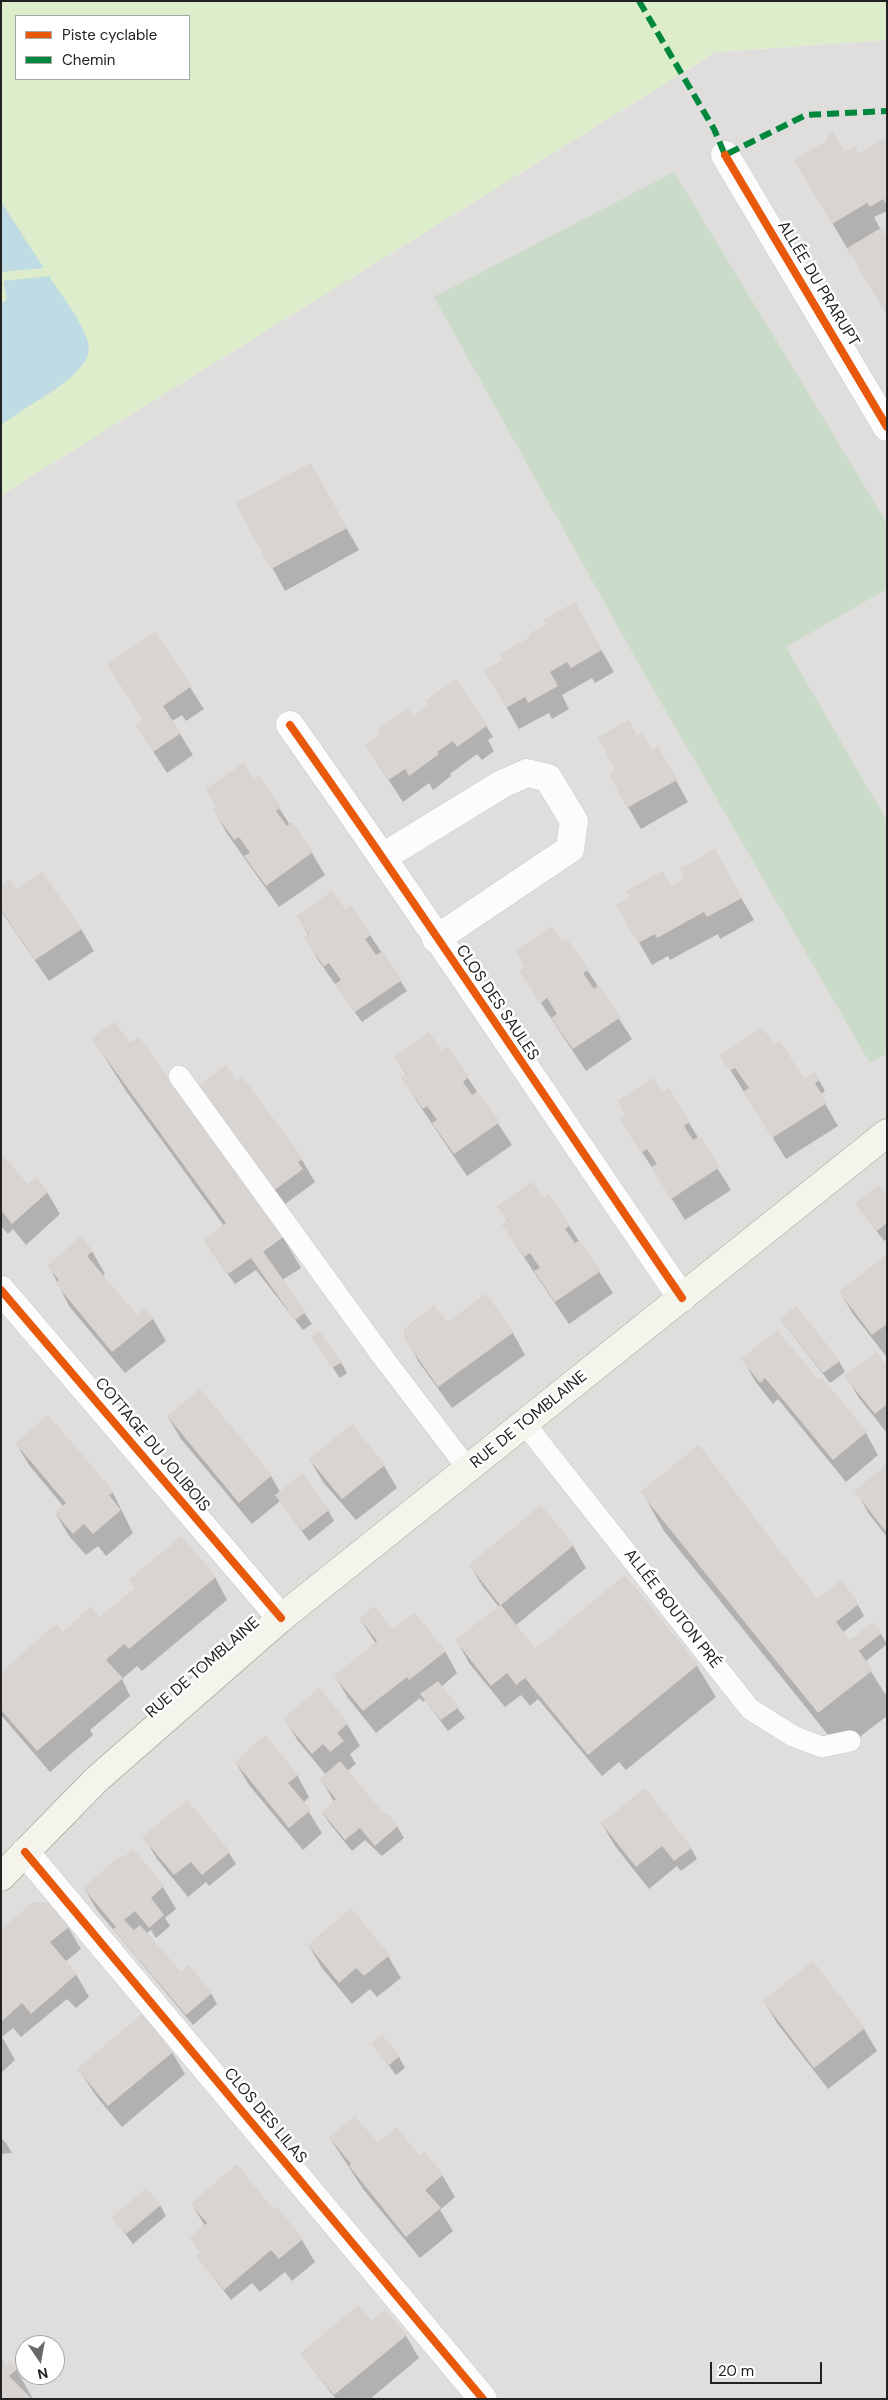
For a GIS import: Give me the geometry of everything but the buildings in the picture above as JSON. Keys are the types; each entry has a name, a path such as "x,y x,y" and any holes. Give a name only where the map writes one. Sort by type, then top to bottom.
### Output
{"main road":[{"name":"RUE DE TOMBLAINE","path":"1,1877 97,1779 281,1618 887,1133"}],"street":[{"name":"ALLÉE DU PRARUPT","path":"725,155 887,427"},
{"name":"CLOS DES SAULES","path":"290,725 383,857 436,939 682,1298"},
{"path":"383,857 502,784 527,773 548,778 574,821 570,849 436,939"},
{"name":"COTTAGE DU JOLIBOIS","path":"1,1290 281,1618"},
{"name":"CLOS DES LILAS","path":"25,1852 483,2399"}],"lane":[{"path":"179,1076 385,1360 468,1469"},
{"name":"ALLÉE BOUTON PRÉ","path":"525,1424 750,1709 779,1729 822,1747 850,1741"}],"shaded area":[{"path":"887,40 887,2399 1,2399 1,495 716,52"}],"green space":[{"path":"1,1 887,1 887,40 716,52 1,495"},
{"path":"674,172 887,523 887,589 786,647 887,821 887,1054 870,1063 641,668 434,297"}],"water":[{"path":"1,202 44,268 1,272"},
{"path":"49,276 71,308 85,333 88,342 88,354 81,366 70,378 1,426 1,304 7,299 3,281"}],"marked path":[{"path":"639,1 714,129 725,155 806,115 887,111"}],"cycle path":[{"path":"725,155 887,427"},
{"path":"290,725 682,1298"},
{"path":"1,1290 281,1618"},
{"path":"25,1852 483,2399"}]}
